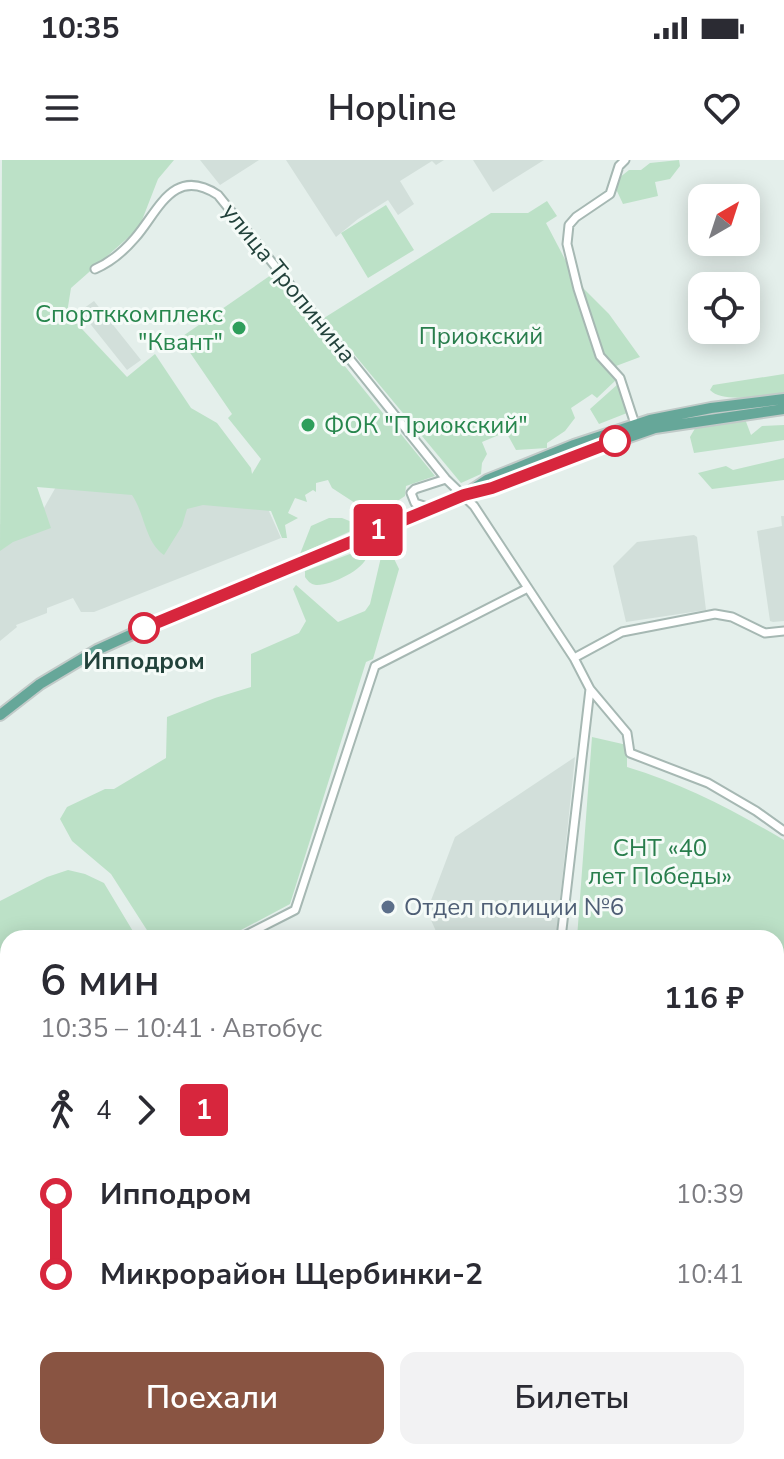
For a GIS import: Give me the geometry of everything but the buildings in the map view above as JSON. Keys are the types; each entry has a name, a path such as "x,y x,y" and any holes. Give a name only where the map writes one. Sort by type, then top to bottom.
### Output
{"main road":[{"path":"0,715 97,650 193,606 432,509 464,495 487,480 635,424 682,412 784,399"},
{"path":"464,495 492,488 655,428 784,409"}],"street":[{"path":"625,160 619,166 610,194 569,225 567,244 600,356 620,378 635,424"},
{"name":"улица Тропинина","path":"95,269 111,262 137,236 162,199 176,190 209,188 218,195 446,479 481,516 574,658 590,689 627,733 630,753 708,783 784,831"},
{"path":"432,509 415,503 411,493 446,479"},
{"path":"256,930 295,910 375,666 528,588"},
{"path":"574,658 622,632 715,614 732,617 765,633 784,631"},
{"path":"562,930 590,689"}],"shaded area":[{"path":"200,160 259,160 220,185"},
{"path":"286,160 444,160 436,165 432,161 400,181 414,204 398,215 388,200 336,237"},
{"path":"473,160 544,160 493,192"},
{"path":"94,301 141,360 127,370 80,311"},
{"path":"57,485 268,509 281,538 94,612 81,612 73,598 47,608 47,613 16,625 0,641 0,524 31,531"},
{"path":"781,516 784,516 784,621 773,622 770,621 757,531 782,526"},
{"path":"697,537 706,610 626,622 613,566 637,542"},
{"path":"575,757 557,930 435,930 427,911 455,837"}],"green space":[{"path":"2,160 174,160 158,179 139,228 71,288 67,313 127,377 155,354 191,408 217,423 251,468 252,474 261,459 228,418 232,414 180,338 271,275 386,417 389,415 398,426 396,428 435,476 406,486 405,496 375,516 332,488 328,480 316,483 316,492 313,490 305,495 307,502 295,498 288,513 298,518 285,525 287,538 282,538 271,511 203,505 187,509 182,526 164,555 153,543 132,495 37,487 51,528 13,542 0,551"},
{"path":"679,160 680,166 670,179 655,182 658,196 623,204 616,189 619,178 629,170 641,170 650,163"},
{"name":"Приокский","path":"547,201 557,216 546,223 569,267 590,342 598,361 616,380 597,398 592,394 571,408 575,418 565,431 547,443 547,448 516,450 506,432 482,442 487,454 481,474 461,483 324,318 491,213 528,213"},
{"path":"386,205 414,250 368,278 341,233"},
{"path":"581,286 609,314 640,357 616,366 602,352"},
{"path":"784,374 784,393 734,398 710,390 713,385"},
{"path":"618,384 627,413 599,424 590,409"},
{"path":"745,419 751,435 762,426 784,425 784,440 694,453 690,437 697,425"},
{"path":"784,458 784,480 712,489 698,473 726,466 733,470"},
{"path":"329,518 342,518 362,526 300,554 311,526"},
{"path":"385,540 399,569 373,659 366,662 290,904 241,930 147,930 111,874 72,841 60,819 67,807 105,789 114,789 166,758 167,717 251,687 251,654 299,633 306,621 293,589 296,585 338,622 365,611 370,604"},
{"path":"363,549 367,556 365,561 346,576 316,585 305,577 305,571"},
{"name":"СНТ «40 лет Победы»","path":"592,737 627,745 627,767 707,799 784,840 784,930 578,930"},
{"path":"68,870 104,883 132,930 0,930 0,901"}],"bus line":[{"name":"1","path":"144,628 464,495 492,488 615,441"}],"place":[{"name":"Спортккомплекс \"Квант\"","path":"239,328"},
{"name":"ФОК \"Приокский\"","path":"308,425"},
{"name":"Ипподром","path":"144,628"},
{"name":"Отдел полиции №6","path":"388,907"}]}
